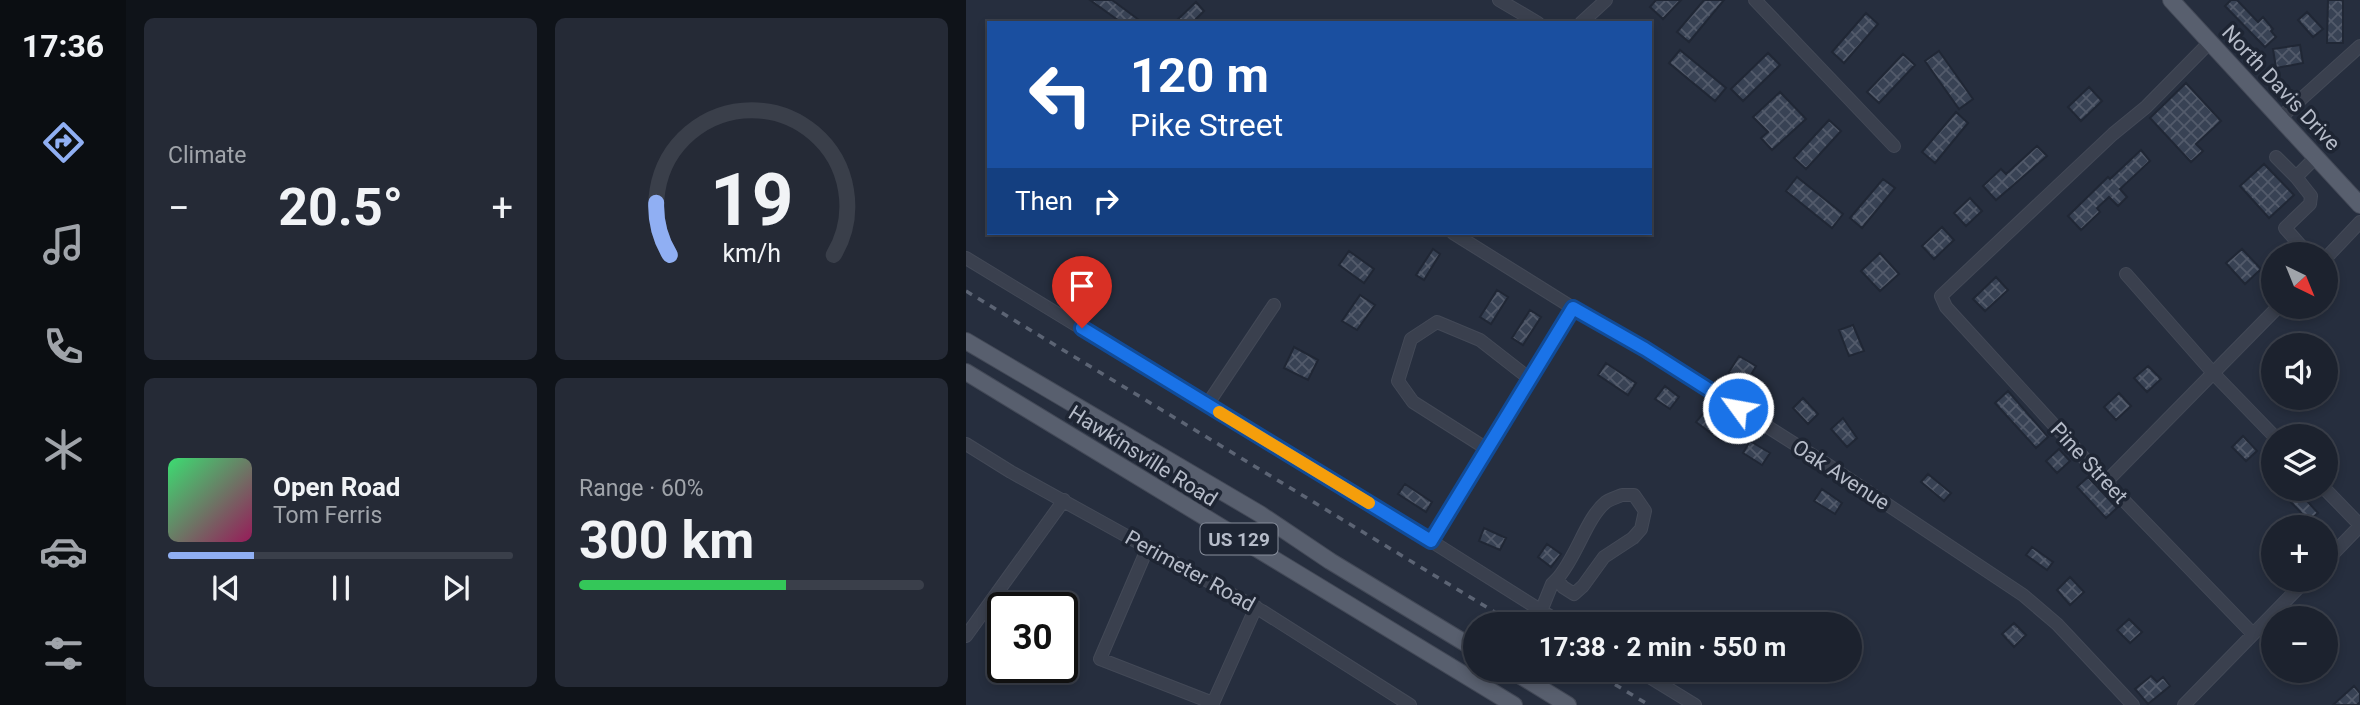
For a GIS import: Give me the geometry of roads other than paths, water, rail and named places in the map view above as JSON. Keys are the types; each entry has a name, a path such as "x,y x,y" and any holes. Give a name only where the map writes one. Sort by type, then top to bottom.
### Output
{"main road":[{"name":"North Davis Drive","path":"2171,0 2360,205"},
{"name":"Hawkinsville Road","path":"966,341 1260,514 1463,642"},
{"name":"Hawkinsville Road","path":"966,372 1514,705"},
{"path":"1531,682 1568,705"}],"street":[{"path":"1499,0 1535,21"},
{"path":"1583,21 1606,0"},
{"path":"1755,0 1894,146"},
{"name":"Pine Street","path":"2210,42 2146,107 2113,134 1941,296 1946,307 2106,482 2253,634"},
{"path":"2280,118 2360,46"},
{"path":"2276,156 2311,196 2310,205 2285,228 2297,242"},
{"path":"2296,177 2316,157"},
{"path":"2338,245 2360,222"},
{"name":"Oak Avenue","path":"1456,235 1573,308 1645,349 1831,467 2023,595 2057,624 2133,705"},
{"path":"966,258 1431,541 1541,611 1552,584 1574,556 1594,517 1606,502 1622,495 1634,495 1645,511 1641,529 1633,538 1604,557 1574,594 1557,579"},
{"path":"2126,274 2262,424"},
{"path":"1207,405 1274,305"},
{"path":"1431,541 1573,308"},
{"path":"2106,482 2267,319"},
{"path":"1487,449 1413,402 1398,381 1410,339 1437,322 1480,340 1530,379"},
{"name":"Perimeter Road","path":"966,444 1256,607 1410,705"},
{"path":"966,636 1064,500"},
{"path":"2336,501 2360,526 2338,549"},
{"path":"1148,547 1100,659 1213,704 1256,607"},
{"path":"2184,705 2294,592"},
{"path":"1658,682 1695,705"}],"railway":[{"path":"966,291 1495,612"},
{"path":"1611,682 1649,705"}]}
